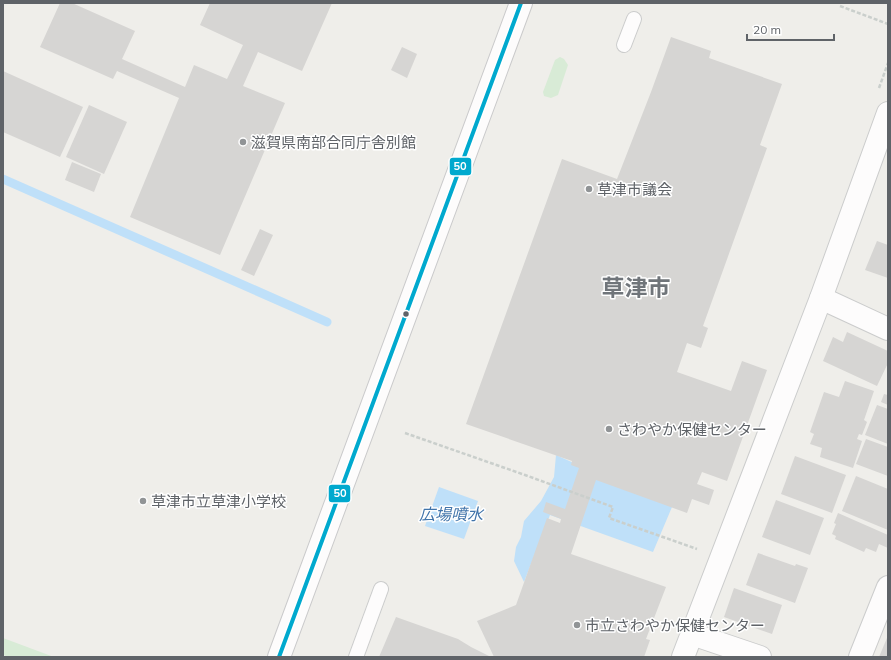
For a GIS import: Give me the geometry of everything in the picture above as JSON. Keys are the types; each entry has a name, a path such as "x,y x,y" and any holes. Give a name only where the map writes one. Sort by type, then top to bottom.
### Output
{"street":[{"path":"279,657 521,3"},
{"path":"683,657 821,298 888,113"},
{"path":"821,298 888,329"},
{"path":"860,657 888,587"},
{"path":"692,634 760,657"}],"lane":[{"path":"624,45 634,19"},
{"path":"356,657 381,589"}],"path":[{"path":"840,6 888,24"},
{"path":"405,433 613,507 609,518 699,550"}],"green space":[{"path":"560,57 564,59 568,65 558,95 551,98 544,96 543,92 555,60"},
{"path":"3,638 54,657 10,657 3,655"}],"water":[{"path":"556,455 672,507 653,552 550,515 524,582 514,561 516,547 521,537 524,521 541,501 554,477"},
{"name":"広場噴水","path":"439,487 478,501 464,539 425,526"}],"building":[{"path":"60,3 72,3 135,31 122,59 185,87 194,65 227,79 243,45 200,25 210,3 332,3 302,71 258,52 243,86 285,103 220,255 130,217 179,98 117,71 113,79 40,47"},
{"path":"671,37 711,51 709,58 782,84 760,145 767,148 703,326 708,328 701,348 687,343 677,372 731,391 742,361 767,370 727,481 702,472 697,484 714,490 709,505 692,499 687,513 596,480 571,554 666,587 646,639 650,640 644,657 494,657 477,621 516,605 547,518 560,523 561,519 543,512 546,502 565,509 579,468 571,465 572,461 466,424 562,159 617,179"},
{"path":"402,47 417,54 407,78 391,70"},
{"path":"3,71 83,107 60,157 3,132"},
{"path":"89,105 127,122 104,174 66,157"},
{"path":"72,162 101,174 94,192 65,180"},
{"path":"260,229 273,235 254,276 241,270"},
{"path":"877,241 888,245 888,278 865,270"},
{"path":"847,332 888,351 888,363 877,386 823,361 833,337 843,342"},
{"path":"845,381 874,391 864,420 867,422 862,435 859,434 857,439 862,441 853,468 820,457 822,448 810,444 814,434 810,432 824,392 839,397"},
{"path":"884,394 888,395 888,405 881,402"},
{"path":"877,405 888,409 888,444 865,435"},
{"path":"866,439 888,447 888,476 856,464"},
{"path":"795,456 846,475 832,513 781,494"},
{"path":"856,476 888,489 888,530 842,511"},
{"path":"776,500 824,518 810,555 762,537"},
{"path":"838,513 888,535 888,548 879,544 876,552 866,548 864,552 835,539 836,536 832,534"},
{"path":"758,553 795,566 796,564 808,568 795,603 746,585"},
{"path":"734,588 782,605 772,634 724,617"},
{"path":"396,617 458,639 491,657 379,657"},
{"path":"887,638 888,657 879,657"}],"waterway":[{"path":"3,179 327,322"}],"transit line":[{"name":"50","path":"279,657 521,3"}],"place":[{"name":"滋賀県南部合同庁舎別館","path":"243,142"},
{"name":"草津市議会","path":"589,189"},
{"name":"さわやか保健センター","path":"609,429"},
{"name":"草津市立草津小学校","path":"143,501"},
{"name":"市立さわやか保健センター","path":"577,625"}],"district":[{"name":"草津市","path":"636,287"}]}
